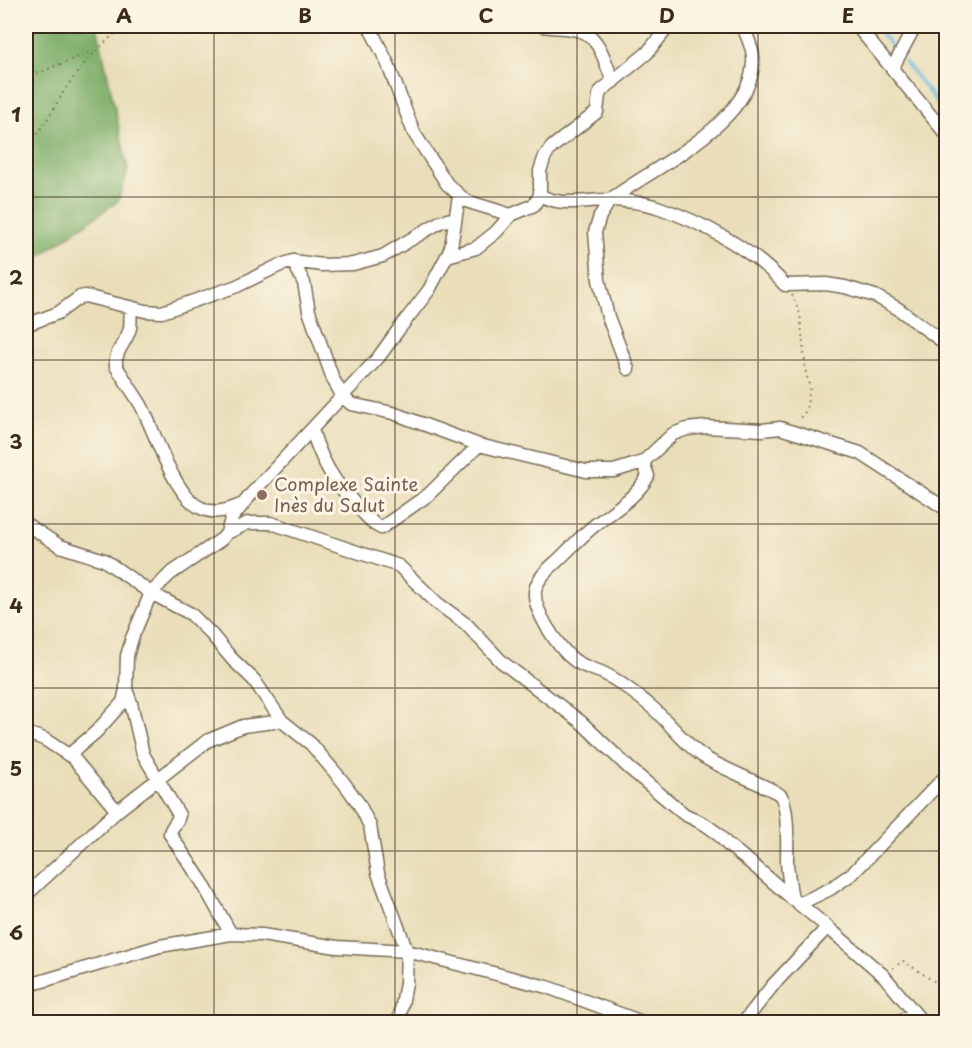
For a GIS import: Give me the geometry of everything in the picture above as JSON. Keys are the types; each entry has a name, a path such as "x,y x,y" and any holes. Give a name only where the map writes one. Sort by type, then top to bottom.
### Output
{"street":[{"path":"369,26 387,62 414,133 433,165 459,196 478,205 511,215"},
{"path":"544,26 580,30 589,35 598,47 613,82"},
{"path":"447,256 476,248 485,243 511,215 534,205 540,195 540,171 544,156 552,147 597,112 599,95 648,53 669,26"},
{"path":"628,369 608,317 599,280 595,232 600,216 610,200 709,132 742,98 751,78 753,55 743,26"},
{"path":"857,26 946,134"},
{"path":"893,67 915,26"},
{"path":"540,195 556,201 610,200 656,206 741,246 785,285 826,284 875,296 897,308 946,344"},
{"path":"70,756 71,752 96,732 123,702 126,689 127,656 151,593 159,583 222,539 227,533 231,519 242,505 378,358 429,290 451,247 459,196"},
{"path":"26,325 58,313 80,297 85,296 145,312 162,312 237,286 293,261 322,265 353,264 383,256 440,222 455,218"},
{"path":"293,261 304,283 317,338 333,379 343,397 351,404 393,413 479,445 586,471 614,471 643,462 673,434 687,429 706,427 762,430 780,428 860,453 946,509"},
{"path":"131,308 130,327 115,359 116,366 140,404 175,481 185,496 198,508 211,512 224,512 242,505"},
{"path":"312,430 319,455 328,472 354,504 381,528 428,495 479,445"},
{"path":"643,462 648,476 644,484 568,550 538,582 535,590 538,609 544,622 576,662 628,688 670,723 703,757 781,796 785,815 788,876 796,902"},
{"path":"227,533 248,523 271,524 399,566 438,603 466,624 502,662 581,722 629,768 684,814 717,833 728,845 884,976 921,1020"},
{"path":"26,524 60,546 104,560 151,593 191,614 254,680 282,721 311,744 344,783 359,804 370,826 378,873 407,951 399,1023"},
{"path":"126,689 143,754 179,815 171,834 202,882 231,934"},
{"path":"26,895 117,811 207,741 243,726 282,721"},
{"path":"26,734 44,739 70,756 117,811"},
{"path":"796,902 830,889 853,873 946,776"},
{"path":"744,1023 773,985 818,939 825,925"},
{"path":"26,986 160,946 231,934 262,935 337,947 407,951 547,987 642,1023"},
{"path":"896,1023 909,1017 921,1020"}],"path":[{"path":"26,148 37,136 71,81 98,49 126,26"},
{"path":"26,78 81,58 98,49"},
{"path":"780,428 801,418 806,411 810,387 806,374 800,314 785,285"},
{"path":"884,976 903,961 946,989"}],"green space":[{"path":"26,26 97,26 128,170 118,201 26,266"}],"waterway":[{"path":"875,26 893,48"},
{"path":"905,62 946,114"}],"place":[{"name":"Complexe Sainte Inès du Salut","path":"262,495"}]}
